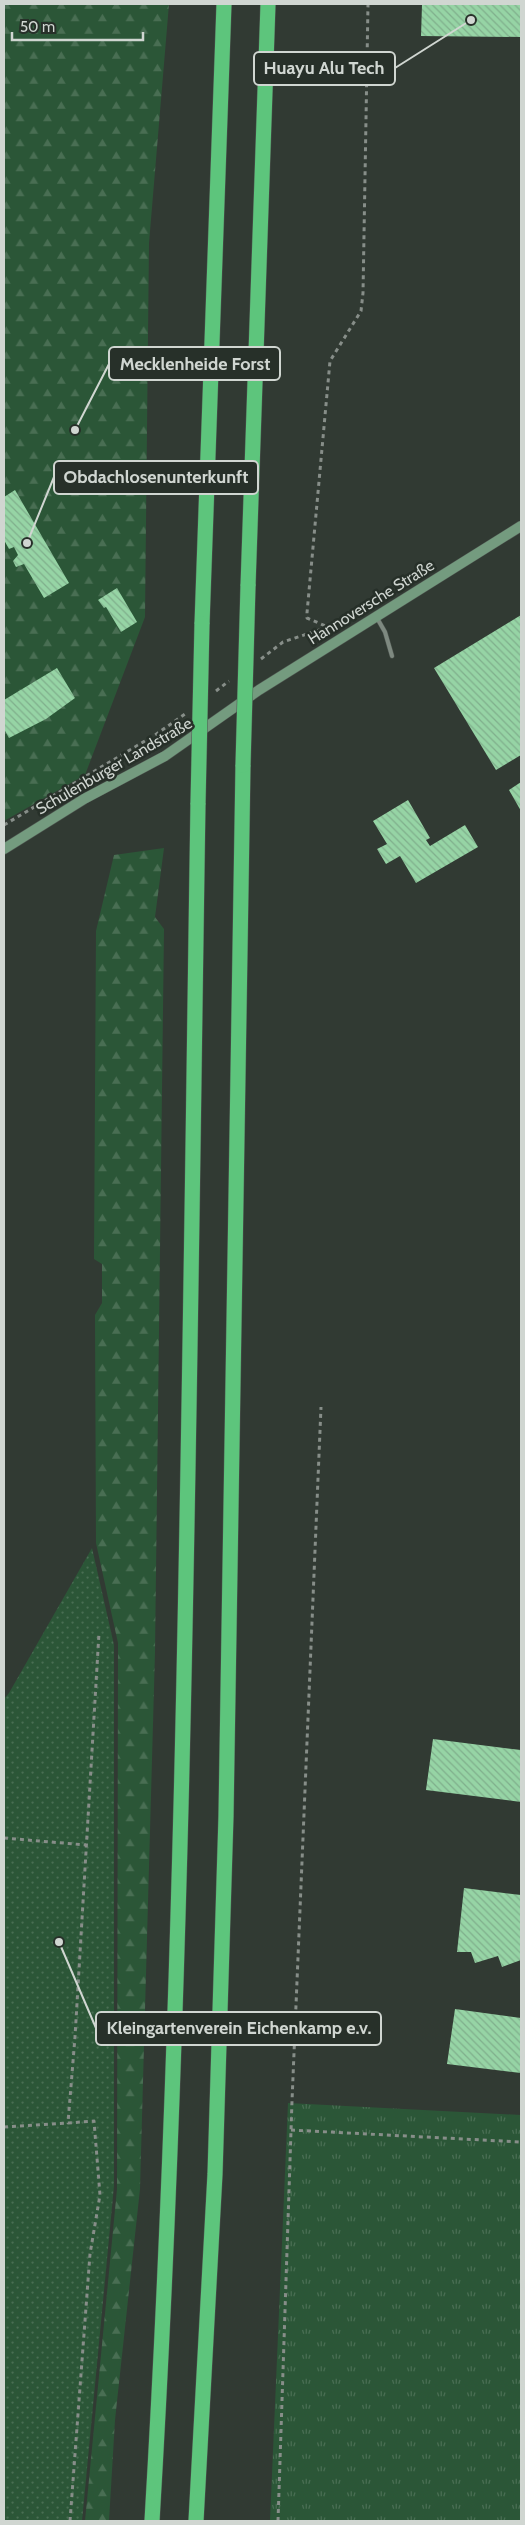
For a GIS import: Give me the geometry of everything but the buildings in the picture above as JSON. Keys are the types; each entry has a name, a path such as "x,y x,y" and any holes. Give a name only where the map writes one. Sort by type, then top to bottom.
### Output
{"highway":[{"path":"152,2521 161,2360 181,1828 202,624 224,4"},
{"path":"196,2521 215,2174 225,1836 243,765 268,4"},
{"path":"198,2491 202,2521"}],"main road":[{"name":"Hannoversche Straße","path":"237,705 375,616 521,526"},
{"name":"Schulenburger Landstraße","path":"4,849 84,798 165,756 205,730 237,705"}],"lane":[{"path":"375,616 385,632 392,656"}],"path":[{"path":"328,627 307,618 307,613 330,361 361,311 363,293 368,4"},
{"path":"278,2521 291,2130 322,1407"},
{"path":"68,2123 99,1633"},
{"path":"4,1838 86,1844"},
{"path":"4,2127 94,2121 100,2195 90,2254 70,2521"},
{"path":"291,2130 521,2142"}],"green space":[{"path":"4,4 169,4 149,243 145,617 85,775 4,821"},
{"path":"164,848 155,917 164,929 155,1652 140,2189 115,2420 109,2521 85,2521 117,2189 118,1643 96,1543 95,1315 102,1303 102,1264 94,1259 96,931 114,855"},
{"path":"92,1548 114,1645 114,2186 82,2521 4,2521 4,1699"},
{"path":"288,2103 521,2115 521,2521 270,2521"}],"place":[{"name":"Huayu Alu Tech","path":"471,20"},
{"name":"Mecklenheide Forst","path":"75,430"},
{"name":"Obdachlosenunterkunft","path":"27,543"},
{"name":"Kleingartenverein Eichenkamp e.v.","path":"59,1942"}]}
